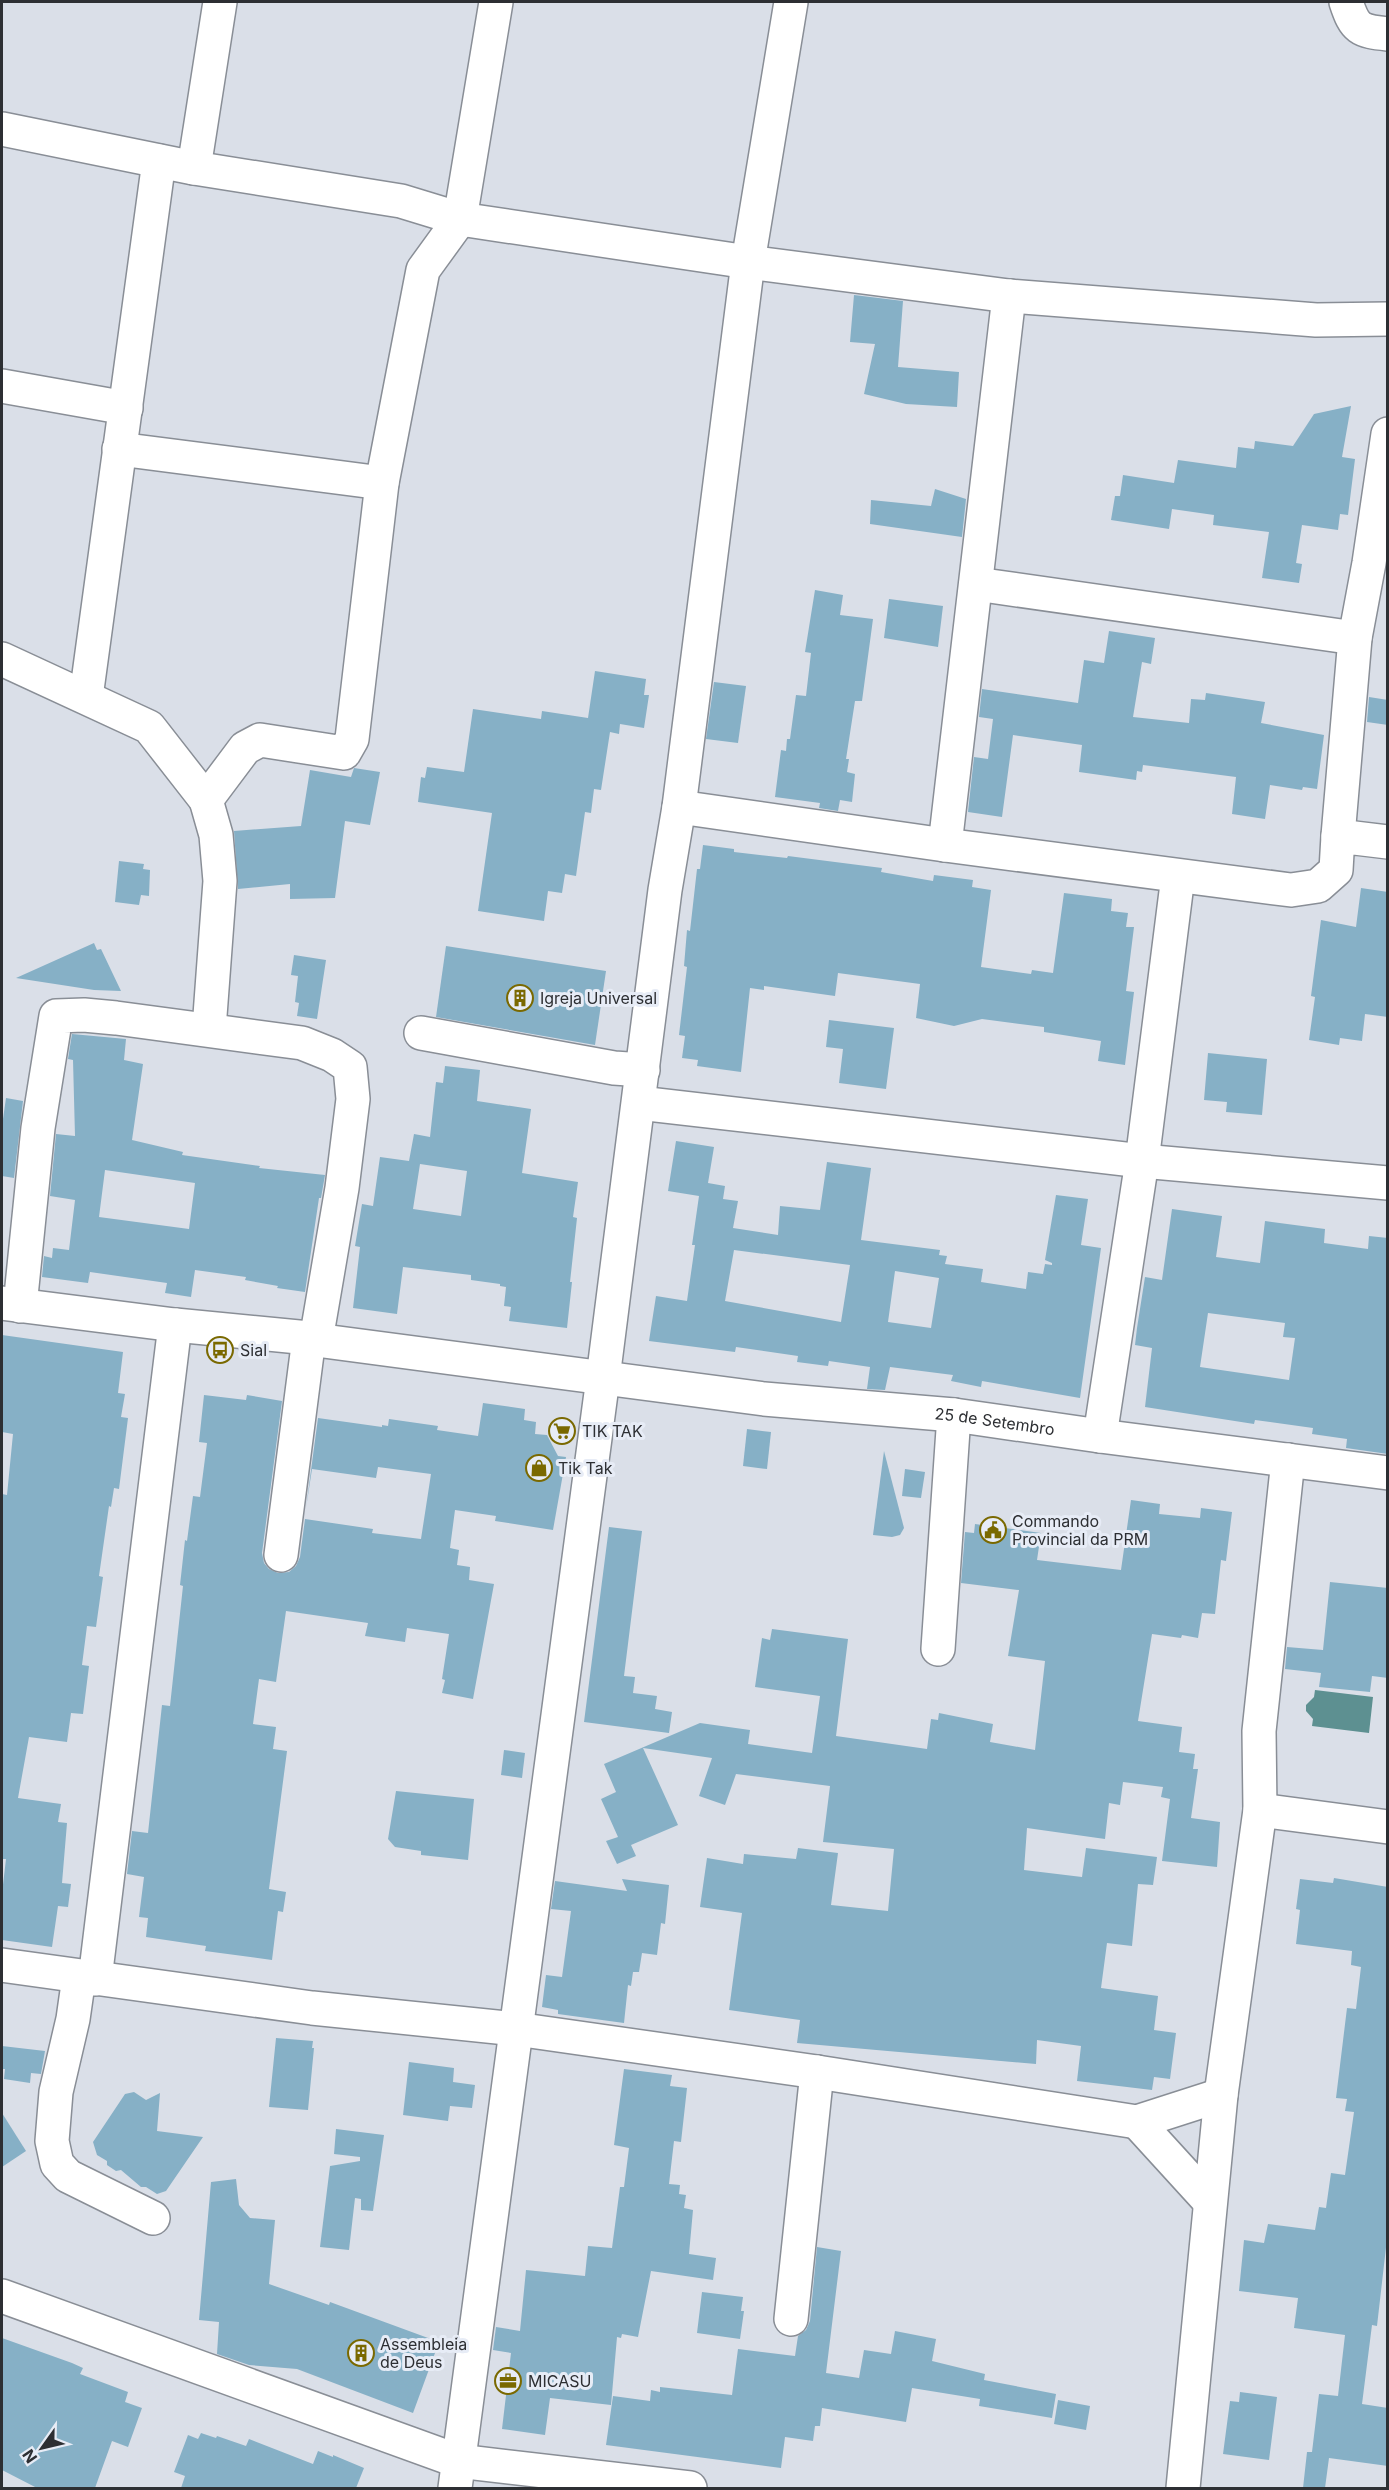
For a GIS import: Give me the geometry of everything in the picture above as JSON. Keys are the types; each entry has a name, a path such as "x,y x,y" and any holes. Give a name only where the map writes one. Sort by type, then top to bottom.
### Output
{"street":[{"path":"194,168 220,2"},
{"path":"206,800 245,748 260,740 344,753 352,739 382,483 423,270 460,219 496,2"},
{"path":"457,2475 603,1378 665,890 679,807 748,262 791,2"},
{"path":"1346,2 1356,24 1364,32 1388,34"},
{"path":"2,129 194,168 401,201 460,219 748,262 1010,296 1316,320 1388,319"},
{"path":"86,697 159,161"},
{"path":"945,846 1010,296"},
{"path":"2,386 126,408"},
{"path":"679,807 945,846 1178,876 1292,890 1318,886 1336,870 1355,638 1378,564 1388,434"},
{"path":"119,449 382,483"},
{"path":"976,584 1355,638"},
{"path":"2,659 148,727 206,800 216,835 220,881 210,1029"},
{"path":"1338,836 1388,842"},
{"path":"1100,1436 1142,1161 1178,876"},
{"path":"11,1304 56,1016 84,1015 210,1029 302,1043 332,1055 350,1067 353,1099 342,1188 313,1339 281,1554"},
{"path":"421,1033 614,1068 643,1070"},
{"path":"639,1103 1142,1161 1388,1183"},
{"name":"25 de Setembro","path":"11,1304 313,1339 764,1399 954,1415 1388,1473"},
{"path":"153,2218 68,2176 57,2164 52,2141 56,2092 73,2019 87,1978 175,1324"},
{"path":"938,1649 954,1415"},
{"path":"1184,2488 1221,2095 1260,1810 1259,1731 1288,1460"},
{"path":"1260,1810 1388,1827"},
{"path":"2,1965 312,2008 516,2029 817,2072 1137,2122 1221,2095"},
{"path":"791,2319 817,2072"},
{"path":"1137,2122 1210,2202"},
{"path":"2,2296 457,2475 690,2488"}],"shaded area":[{"path":"1315,1690 1373,1697 1369,1733 1312,1726 1313,1719 1306,1711 1306,1705 1314,1697"}],"building":[{"path":"854,295 903,301 898,367 959,372 957,407 906,404 864,394 875,344 850,342"},
{"path":"1351,406 1342,457 1355,459 1348,515 1340,514 1338,530 1302,525 1296,563 1302,564 1299,583 1262,578 1269,532 1213,525 1214,515 1172,509 1169,529 1111,520 1115,496 1120,496 1123,475 1174,483 1178,460 1236,468 1238,447 1254,449 1255,441 1293,446 1314,414"},
{"path":"935,489 966,499 962,537 870,524 871,500 931,506"},
{"path":"815,590 843,595 840,615 873,619 862,701 855,701 846,759 849,759 847,772 855,774 852,802 840,800 838,811 819,808 820,803 775,797 781,750 786,751 787,739 790,739 796,695 806,696 811,653 805,652"},
{"path":"889,599 943,606 938,647 884,638"},
{"path":"1109,631 1155,638 1151,664 1142,662 1133,717 1189,723 1191,699 1205,700 1206,693 1265,702 1261,723 1324,735 1317,789 1303,787 1302,790 1270,785 1265,819 1232,814 1236,777 1143,765 1142,772 1137,771 1136,780 1079,772 1082,745 1013,735 1002,817 968,812 974,757 988,759 993,719 979,717 982,689 1078,703 1084,660 1104,663"},
{"path":"595,671 646,679 644,695 649,695 644,728 620,724 619,734 610,732 601,790 594,789 591,813 585,812 576,876 565,874 562,893 548,891 544,921 478,911 492,813 418,802 421,777 425,778 427,767 464,772 473,709 541,719 542,711 588,718"},
{"path":"714,682 746,686 738,743 706,739"},
{"path":"1369,697 1388,700 1388,725 1367,722"},
{"path":"354,768 380,772 370,825 345,821 335,898 290,899 290,884 238,889 234,831 301,826 310,770 351,777"},
{"path":"703,845 734,849 734,852 787,858 788,856 882,868 881,872 933,881 934,875 973,880 972,887 991,890 981,967 1031,974 1032,970 1053,973 1064,893 1112,899 1111,911 1128,913 1126,927 1134,927 1126,991 1134,992 1125,1065 1098,1061 1101,1041 1044,1032 1044,1027 982,1019 954,1026 916,1018 920,984 838,973 835,996 764,986 764,990 750,988 741,1072 697,1066 698,1060 682,1058 685,1036 679,1035 687,967 684,966 687,930 690,931 697,869 700,869"},
{"path":"119,861 144,864 143,869 150,870 149,896 141,895 139,905 115,902"},
{"path":"1361,888 1388,892 1388,1017 1365,1014 1362,1041 1340,1038 1339,1045 1309,1040 1315,997 1311,996 1321,920 1356,927"},
{"path":"94,943 97,950 101,949 121,991 94,990 16,978"},
{"name":"Igreja Universal","path":"446,946 606,971 595,1045 436,1017"},
{"path":"294,955 326,960 317,1019 297,1016 299,1003 295,1002 298,976 291,975"},
{"path":"829,1020 894,1028 886,1089 839,1083 843,1049 826,1047"},
{"path":"72,1034 126,1039 124,1060 143,1064 132,1140 183,1152 182,1155 260,1166 259,1168 325,1175 321,1198 319,1198 305,1292 245,1280 246,1277 195,1270 191,1297 165,1293 167,1283 90,1272 88,1283 42,1277 44,1256 52,1258 53,1248 69,1250 75,1200 50,1196 56,1134 75,1136 73,1060 68,1059","holes":["105,1170 195,1183 189,1229 99,1217"]},
{"path":"1208,1053 1267,1059 1262,1115 1226,1112 1227,1102 1204,1100"},
{"path":"445,1066 480,1070 477,1101 531,1109 522,1173 578,1182 573,1217 577,1218 567,1328 509,1321 511,1307 504,1306 506,1287 500,1284 471,1280 471,1275 403,1267 397,1314 353,1308 360,1247 355,1246 362,1204 373,1206 380,1157 409,1161 414,1134 430,1137 436,1082 443,1083","holes":["420,1164 467,1171 461,1216 413,1209"]},
{"path":"6,1098 23,1101 14,1178 2,1176 2,1126"},
{"path":"676,1141 714,1147 708,1183 725,1186 723,1199 738,1201 733,1228 778,1235 780,1206 820,1210 827,1162 871,1168 861,1240 940,1250 939,1255 947,1256 945,1264 983,1269 981,1282 1026,1289 1028,1272 1043,1274 1045,1264 1052,1265 1045,1260 1056,1195 1088,1199 1081,1245 1101,1248 1080,1398 982,1381 981,1387 951,1381 953,1375 890,1367 885,1390 867,1389 870,1367 829,1361 828,1366 797,1362 798,1356 736,1347 735,1352 649,1341 656,1296 687,1301 695,1245 692,1245 699,1196 668,1191","holes":["734,1250 850,1265 841,1322 725,1301","895,1271 939,1278 931,1328 888,1322"]},
{"path":"1172,1209 1222,1216 1216,1257 1260,1263 1265,1221 1325,1229 1324,1243 1368,1249 1369,1236 1388,1238 1388,1454 1346,1448 1347,1439 1312,1434 1313,1428 1255,1420 1254,1424 1145,1407 1152,1348 1135,1345 1137,1328 1145,1277 1162,1280","holes":["1208,1313 1285,1323 1283,1337 1295,1338 1289,1380 1200,1367"]},
{"path":"2,1335 123,1352 118,1393 125,1394 121,1417 128,1418 119,1489 114,1488 111,1507 109,1506 99,1576 103,1577 96,1627 87,1626 82,1665 89,1666 83,1714 71,1713 67,1742 29,1737 18,1798 61,1804 58,1822 67,1823 62,1883 71,1884 68,1907 58,1906 52,1947 2,1940 2,1893 6,1859 2,1859 2,1494 7,1495 13,1434 2,1432"},
{"path":"204,1395 246,1400 247,1395 282,1401 262,1553 264,1563 269,1569 278,1573 289,1572 296,1566 300,1557 305,1519 373,1529 372,1533 421,1539 431,1474 378,1467 376,1478 312,1469 306,1508 318,1418 382,1427 382,1425 388,1426 389,1419 438,1426 437,1430 478,1436 483,1403 525,1409 524,1420 536,1422 535,1434 547,1435 558,1456 566,1457 553,1530 495,1521 496,1516 455,1510 450,1548 459,1550 457,1565 470,1567 469,1580 494,1584 473,1699 442,1693 449,1634 407,1628 405,1642 365,1636 368,1623 286,1611 276,1682 259,1679 253,1724 276,1727 273,1749 287,1751 269,1889 286,1892 283,1912 278,1911 272,1960 205,1951 206,1946 146,1937 148,1918 139,1917 144,1877 127,1874 132,1831 148,1833 162,1705 170,1706 183,1586 180,1585 185,1540 187,1541 193,1496 200,1497 207,1443 199,1442"},
{"path":"747,1429 771,1432 767,1469 743,1466"},
{"path":"884,1451 904,1528 900,1535 892,1537 873,1535"},
{"path":"905,1469 925,1472 921,1498 902,1496"},
{"path":"1131,1500 1160,1504 1159,1514 1200,1518 1201,1508 1232,1512 1226,1561 1221,1560 1215,1614 1202,1613 1198,1638 1152,1634 1138,1721 1182,1727 1179,1752 1195,1754 1193,1769 1198,1769 1191,1818 1220,1822 1217,1867 1162,1861 1170,1799 1161,1797 1163,1787 1123,1782 1120,1805 1109,1803 1105,1839 1027,1828 1024,1870 1082,1877 1086,1848 1157,1857 1153,1885 1138,1884 1132,1946 1107,1943 1101,1988 1158,1996 1154,2030 1176,2033 1170,2079 1154,2077 1152,2090 1077,2081 1081,2046 1037,2040 1036,2064 797,2043 800,2020 729,2010 742,1913 700,1907 707,1858 743,1864 744,1854 796,1859 798,1848 838,1853 831,1905 888,1911 894,1849 823,1842 830,1786 736,1774 725,1805 699,1796 712,1758 643,1748 678,1825 631,1845 636,1856 617,1864 606,1841 618,1837 601,1799 616,1792 604,1764 700,1723 750,1730 748,1744 812,1753 820,1696 755,1687 762,1638 770,1640 772,1629 848,1639 836,1736 927,1749 931,1719 938,1720 939,1713 993,1724 990,1742 1035,1750 1045,1661 1008,1656 1019,1590 961,1583 965,1532 974,1533 975,1524 1041,1533 1037,1560 1121,1570"},
{"path":"609,1527 642,1531 624,1676 635,1677 633,1693 657,1696 655,1709 672,1712 669,1733 584,1722"},
{"path":"1330,1582 1388,1588 1388,1678 1372,1676 1370,1692 1319,1687 1321,1673 1285,1669 1287,1647 1323,1650"},
{"path":"504,1750 525,1753 522,1778 501,1775"},
{"path":"396,1791 474,1799 468,1860 421,1855 421,1851 395,1847 388,1839"},
{"path":"1334,1878 1388,1887 1388,2230 1377,2326 1372,2325 1362,2404 1388,2408 1388,2466 1329,2458 1325,2488 1303,2488 1307,2452 1312,2452 1319,2394 1338,2396 1345,2335 1294,2328 1298,2298 1239,2291 1244,2240 1264,2243 1268,2224 1315,2230 1319,2207 1326,2208 1331,2173 1345,2175 1354,2112 1345,2111 1347,2099 1336,2098 1347,2008 1356,2009 1361,1967 1351,1965 1352,1951 1296,1944 1300,1910 1296,1909 1300,1879 1333,1883"},
{"path":"622,1879 669,1885 665,1924 661,1923 657,1955 642,1953 639,1972 633,1972 631,1986 628,1985 624,2023 558,2014 558,2010 542,2007 546,1975 562,1977 571,1911 551,1909 555,1881 627,1891"},
{"path":"276,2038 313,2041 308,2110 269,2107"},
{"path":"2,2046 45,2051 41,2074 31,2073 30,2083 4,2079"},
{"path":"409,2062 454,2068 453,2082 475,2085 472,2108 450,2106 448,2121 403,2115"},
{"path":"624,2069 672,2075 670,2086 687,2088 681,2142 674,2141 669,2184 680,2185 679,2194 686,2195 684,2208 693,2210 689,2254 716,2258 713,2280 651,2271 638,2337 622,2334 621,2338 617,2337 611,2405 550,2398 545,2435 502,2429 511,2353 493,2350 496,2327 520,2331 526,2270 585,2276 588,2246 612,2248 620,2187 624,2187 629,2148 614,2145"},
{"path":"134,2092 146,2100 160,2093 157,2131 203,2137 166,2191 157,2194 146,2187 141,2187 121,2170 116,2171 107,2165 107,2161 97,2155 93,2142 125,2094"},
{"path":"2,2113 26,2151 2,2167"},
{"path":"336,2129 384,2135 373,2211 361,2210 361,2199 355,2198 349,2250 320,2247 330,2166 360,2161 360,2157 334,2154"},
{"path":"236,2179 239,2205 250,2218 275,2220 269,2284 329,2305 330,2302 439,2342 413,2413 297,2369 249,2365 217,2354 219,2322 199,2320 211,2182"},
{"path":"817,2247 841,2251 826,2373 859,2378 864,2350 891,2354 895,2331 936,2339 932,2361 985,2374 984,2380 1056,2394 1052,2418 979,2406 980,2399 912,2388 906,2422 822,2408 820,2426 815,2426 813,2441 785,2437 781,2468 606,2445 613,2396 650,2401 651,2390 660,2392 660,2387 732,2395 738,2349 795,2356 798,2336 806,2330 810,2321"},
{"path":"702,2292 743,2297 741,2311 744,2311 740,2339 697,2333"},
{"path":"2,2338 83,2368 80,2374 128,2392 125,2402 142,2408 128,2447 112,2441 95,2488 37,2488 2,2470"},
{"path":"1240,2392 1277,2397 1269,2460 1223,2454 1230,2401 1239,2402"},
{"path":"1058,2400 1090,2406 1086,2430 1054,2424"},
{"path":"201,2433 246,2446 249,2439 313,2464 318,2451 364,2468 356,2488 181,2488 185,2476 174,2472 188,2435 198,2439"}],"place":[{"name":"Igreja Universal","path":"520,998"},
{"name":"Sial","path":"220,1350"},
{"name":"TIK TAK","path":"562,1431"},
{"name":"Tik Tak","path":"539,1468"},
{"name":"Commando Provincial da PRM","path":"993,1530"},
{"name":"Assembleia de Deus","path":"361,2353"},
{"name":"MICASU","path":"508,2381"}]}
